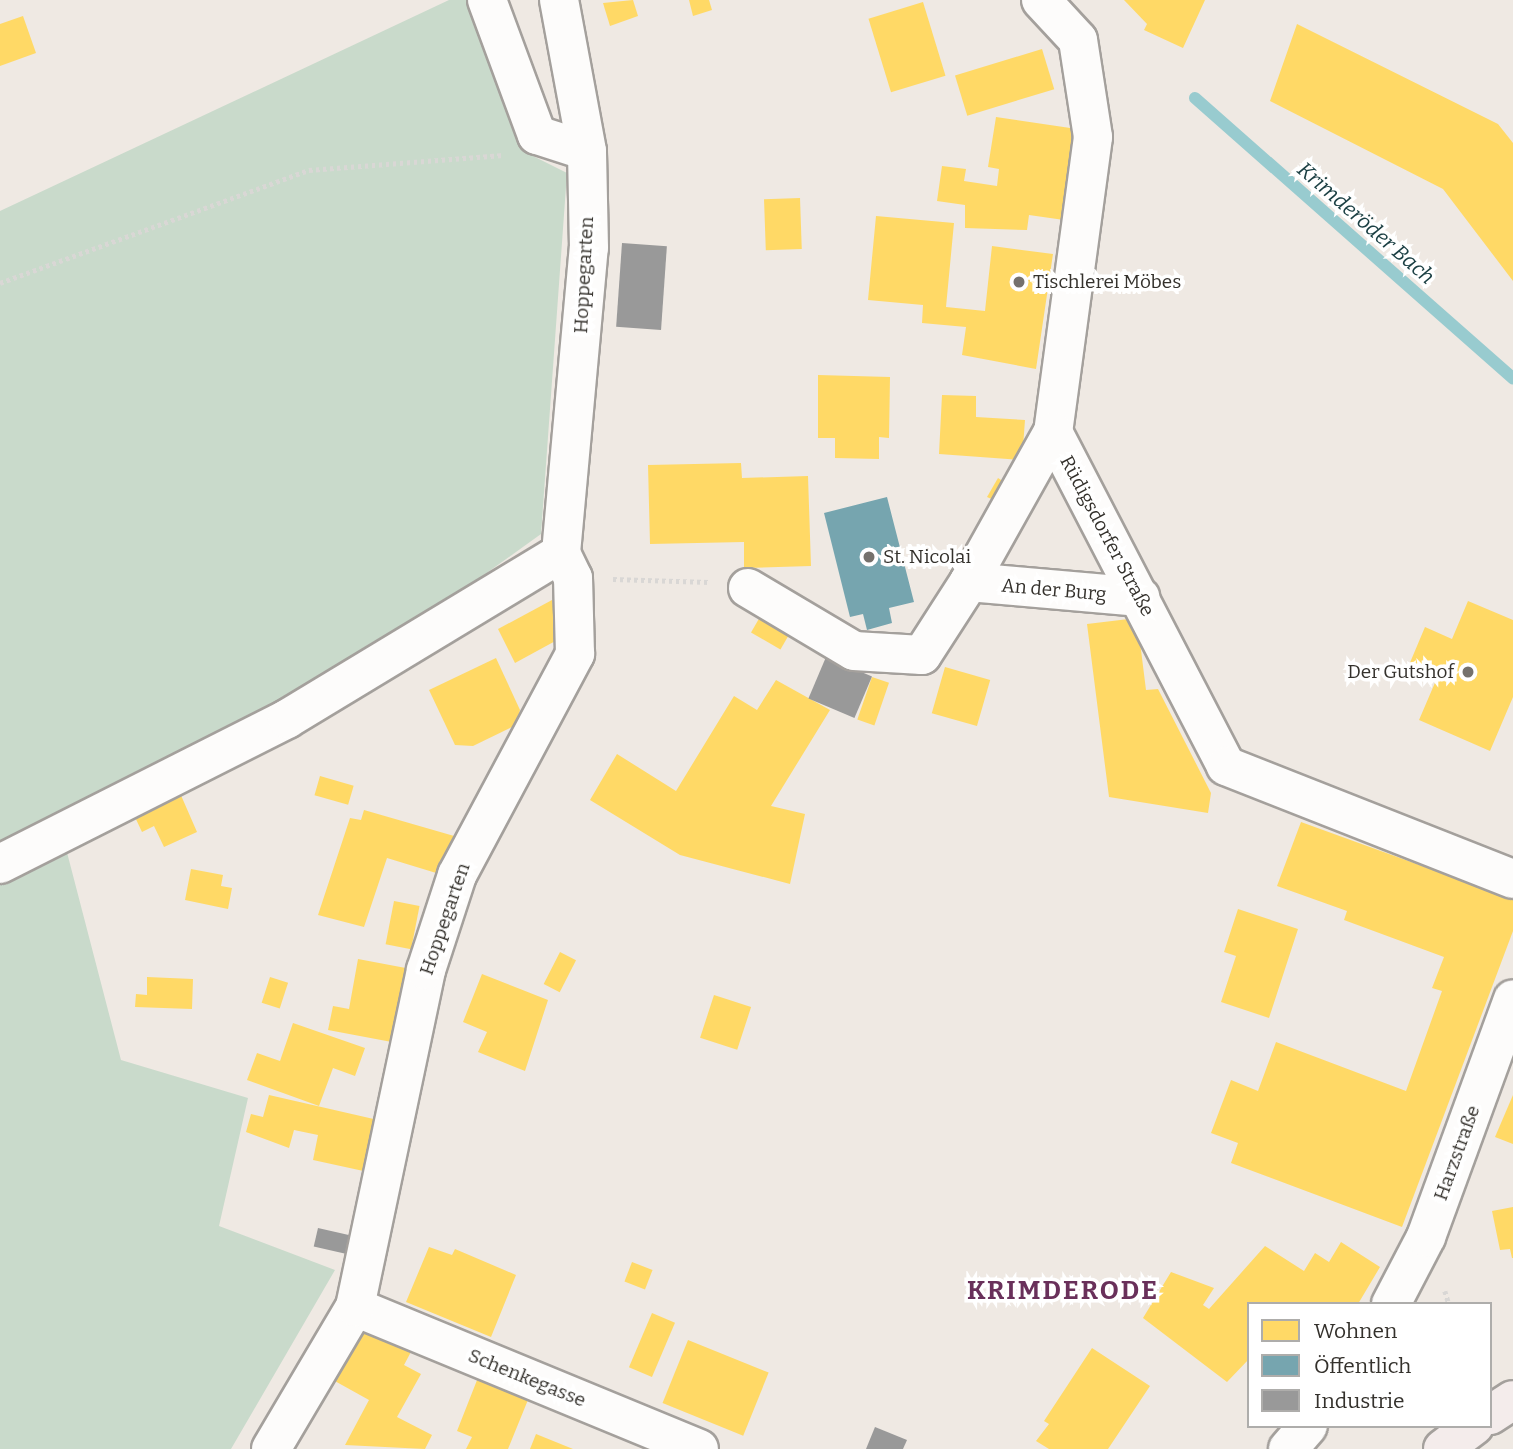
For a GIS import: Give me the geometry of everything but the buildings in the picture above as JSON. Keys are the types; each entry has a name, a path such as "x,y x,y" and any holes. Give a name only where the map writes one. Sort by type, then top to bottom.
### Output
{"main road":[{"path":"1492,1414 1513,1400"},
{"path":"1443,1449 1471,1428"}],"street":[{"path":"487,0 537,135 587,151"},
{"name":"Hoppegarten","path":"271,1449 355,1307 426,970 457,875 575,654 567,566 589,248 587,151 559,0"},
{"name":"Rüdigsdorfer Straße","path":"1041,0 1078,40 1093,137 1053,432 1226,766 1513,879"},
{"name":"An der Burg","path":"748,588 854,651 922,655 969,582 1053,432"},
{"path":"0,864 287,719 567,566"},
{"name":"An der Burg","path":"969,582 1140,597"},
{"name":"Harzstraße","path":"1392,1302 1426,1237 1513,999"},
{"name":"Schenkegasse","path":"355,1307 699,1449"},
{"path":"1288,1449 1306,1428"}],"path":[{"path":"0,283 309,170 526,154 537,135"},
{"path":"567,566 748,588"}],"green space":[{"path":"449,0 475,0 533,156 567,173 541,534 460,592 294,694 57,814 121,1060 248,1098 219,1226 335,1270 231,1449 0,1449 0,211"}],"waterway":[{"name":"Krimderöder Bach","path":"1195,98 1513,378"}],"place":[{"name":"Tischlerei Möbes","path":"1019,282"},
{"name":"St. Nicolai","path":"869,557"},
{"name":"Der Gutshof","path":"1468,672"}],"district":[{"name":"KRIMDERODE","path":"1063,1291"}]}
